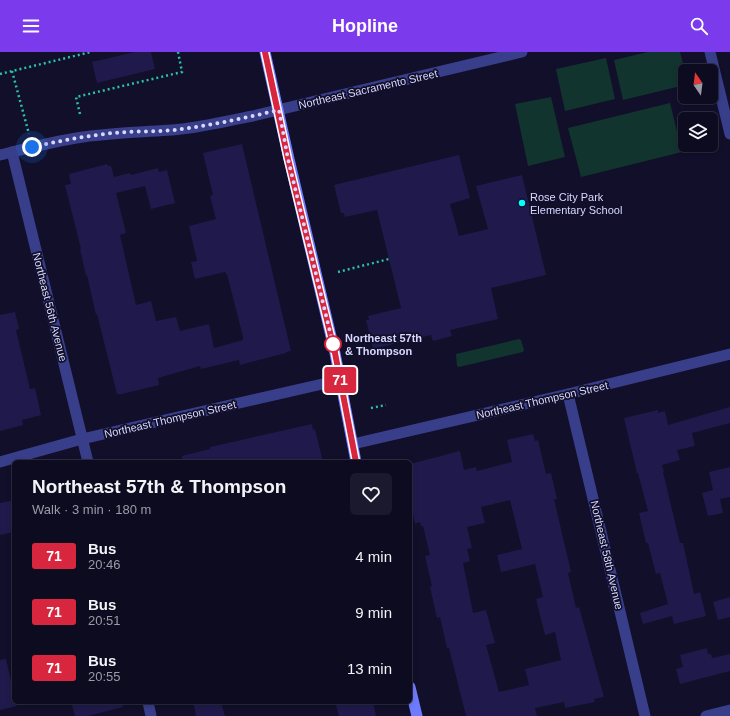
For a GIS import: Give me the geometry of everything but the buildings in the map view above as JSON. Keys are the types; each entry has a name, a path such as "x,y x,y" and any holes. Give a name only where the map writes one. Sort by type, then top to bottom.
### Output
{"main road":[{"path":"265,52 279,110 288,159 335,353 356,460"},
{"path":"412,695 417,716"}],"street":[{"name":"Northeast Sacramento Street","path":"0,155 82,137 204,126 279,110 488,56 522,52"},
{"path":"710,52 730,134"},
{"name":"Northeast 56th Avenue","path":"12,152 87,460"},
{"name":"Northeast Thompson Street","path":"353,444 568,394 730,354"},
{"name":"Northeast Thompson Street","path":"0,462 82,439 340,380"},
{"name":"Northeast 58th Avenue","path":"568,394 645,716"},
{"path":"148,704 151,716"},
{"path":"706,716 730,710"}],"path":[{"path":"0,74 91,52"},
{"path":"80,114 76,97 182,72 178,52"},
{"path":"12,71 27,126"},
{"path":"338,272 389,259"},
{"path":"371,408 386,405"}],"green space":[{"path":"648,52 680,52 683,64 678,64 678,87 623,100 614,60"},
{"path":"606,58 615,99 565,111 556,69"},
{"path":"551,97 565,157 528,166 515,104"},
{"path":"670,103 678,136 678,152 682,152 581,177 568,128"},
{"path":"519,339 521,340 524,350 523,352 459,367 457,366 456,354"}],"bus line":[{"name":"71","path":"265,52 281,120 288,159 335,353 356,460"}],"place":[{"name":"Rose City Park Elementary School","path":"522,203"},
{"name":"Northeast 57th & Thompson","path":"333,344"}],"route":[{"path":"32,147 82,137 114,133 191,128 279,110 288,159 333,344"}]}
